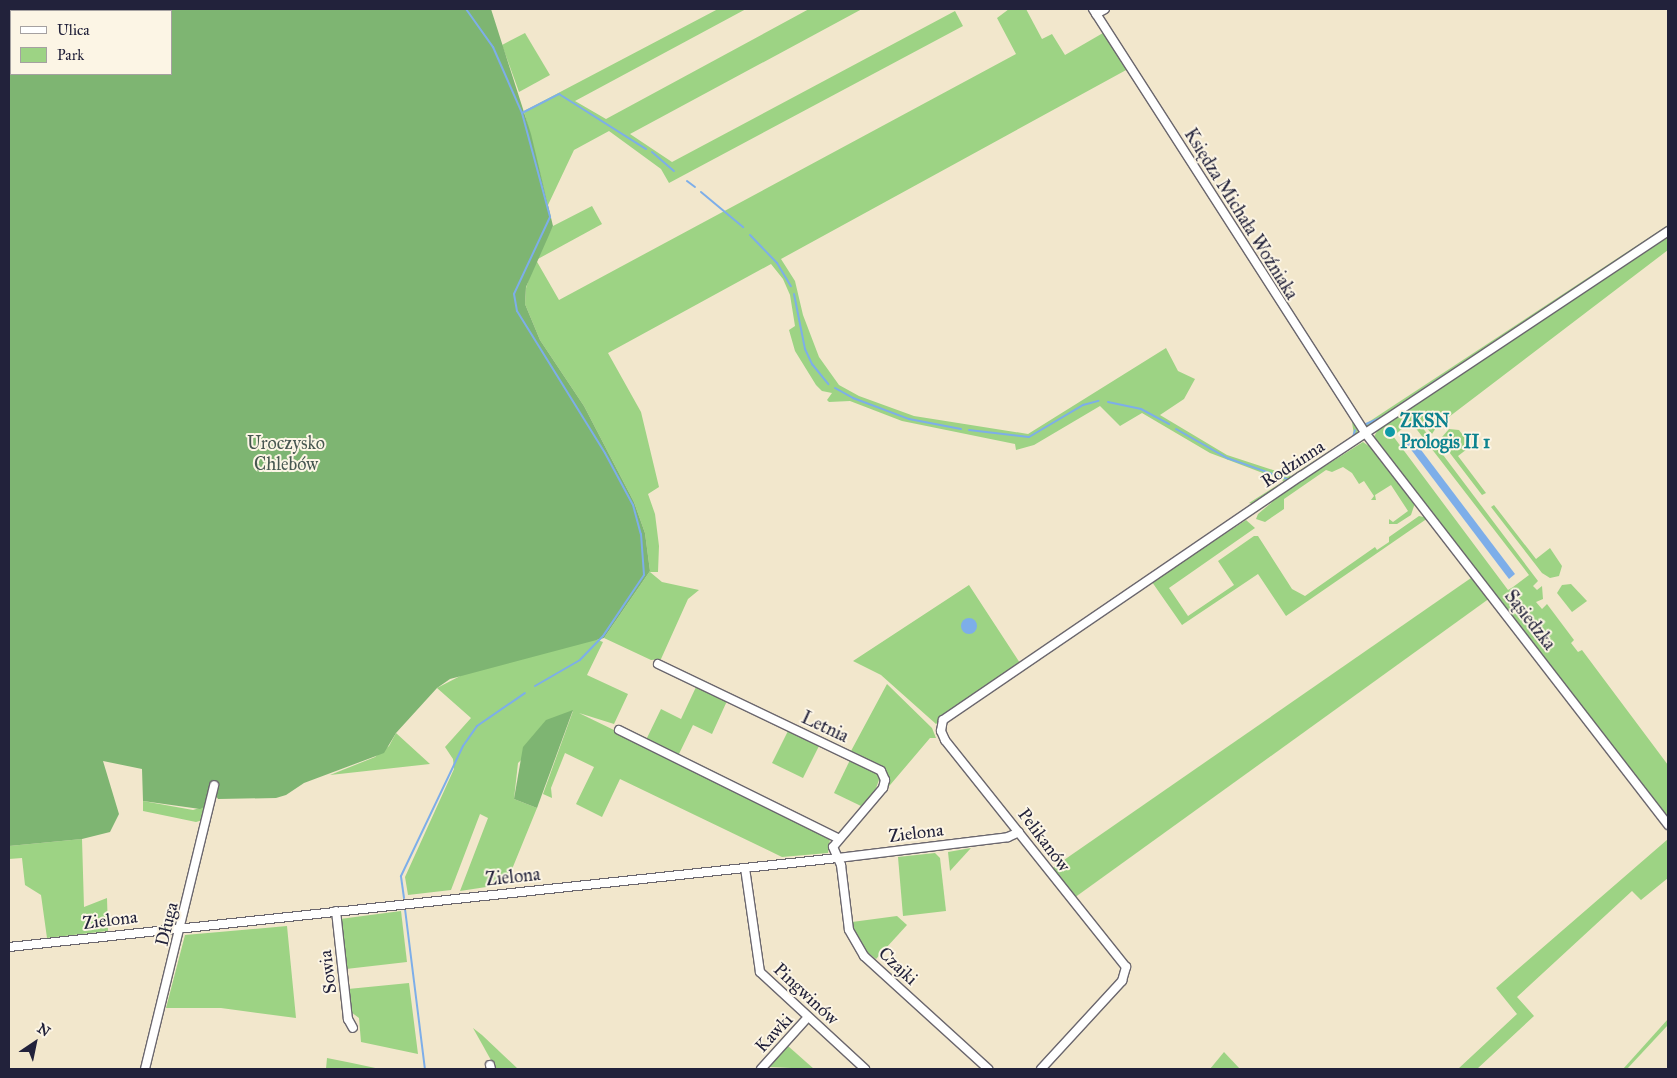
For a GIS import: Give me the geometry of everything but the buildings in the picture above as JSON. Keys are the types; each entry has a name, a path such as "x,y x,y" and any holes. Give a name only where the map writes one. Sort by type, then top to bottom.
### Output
{"street":[{"path":"1095,11 1105,9"},
{"name":"Księdza Michała Woźniaka","path":"1095,11 1366,434"},
{"name":"Rodzinna","path":"940,728 945,719 959,708 1668,232"},
{"name":"Sąsiedzka","path":"1366,434 1668,825"},
{"name":"Letnia","path":"658,664 881,771 885,780 883,788 838,838"},
{"name":"Pelikanów","path":"940,728 945,740 1126,967 1122,981 1041,1069"},
{"path":"619,730 838,838 833,847 838,858"},
{"name":"Długa","path":"145,1069 182,927 214,785"},
{"name":"Zielona","path":"9,947 838,858 1008,837 1019,832"},
{"name":"Czajki","path":"838,858 841,866 849,930 854,944 988,1069"},
{"name":"Pingwinów","path":"745,868 760,972 865,1069"},
{"name":"Sowia","path":"336,911 348,1019 353,1028"},
{"name":"Kawki","path":"761,1069 808,1017"}],"green space":[{"name":"Uroczysko Chlebów","path":"9,9 491,9 531,134 553,226 526,287 525,304 540,340 584,406 634,502 645,533 650,571 604,638 450,679 437,688 396,733 384,753 304,783 286,795 276,798 218,799 210,785 206,806 200,809 143,801 142,769 103,761 119,814 110,832 82,839 9,846"},
{"path":"718,9 746,9 575,101 606,119 809,9 862,9 630,134 672,162 955,11 963,26 669,183 661,169 609,131 574,150 548,205 524,111"},
{"path":"1009,9 1026,9 1042,39 1052,34 1065,55 1103,33 1128,69 781,259 795,281 803,315 819,357 839,385 859,396 914,416 1028,434 1166,348 1178,371 1195,379 1184,399 1160,415 1227,455 1291,476 1354,435 1352,422 1358,430 1357,436 1252,504 1249,503 1284,481 1210,453 1142,413 1120,426 1100,406 1034,445 1016,450 1015,444 902,421 850,401 829,402 827,400 832,393 822,391 816,385 795,351 789,330 795,326 790,295 783,279 771,264 608,353 641,412 659,487 648,494 655,514 659,546 658,572 650,572 662,582 699,590 688,599 661,659 651,660 604,638 650,571 645,533 634,502 584,406 540,340 525,304 526,288 535,260 553,226 592,206 602,224 536,260 559,300 1016,54 997,18"},
{"path":"525,33 550,75 519,92 502,45"},
{"path":"1668,225 1668,228 1370,427 1364,425"},
{"path":"1668,235 1668,250 1437,426 1432,434 1425,426 1422,427 1538,581 1533,586 1537,590 1542,586 1543,599 1536,602 1542,609 1547,604 1574,640 1571,643 1578,652 1582,650 1668,765 1668,818 1374,437 1378,429","holes":["1411,422 1529,575 1508,590 1393,436"]},
{"path":"1449,429 1459,430 1471,446 1458,456 1486,493 1482,495 1443,444 1442,437"},
{"path":"1363,442 1373,449 1415,503 1411,515 1397,524 1389,524 1389,519 1393,522 1408,511 1391,485 1375,495 1376,500 1371,500 1374,496 1364,481 1359,484 1352,473 1343,467 1332,472 1326,470 1284,499 1284,509 1265,522 1256,519 1258,514 1284,492"},
{"path":"1494,505 1536,559 1550,548 1562,566 1559,576 1550,578 1542,573 1491,507"},
{"path":"1419,516 1428,518 1286,616 1258,574 1182,625 1152,582 1246,520 1255,528 1169,588 1188,616 1234,585 1218,561 1254,536 1258,536 1292,589 1305,596 1375,547 1377,550 1389,542 1389,537"},
{"path":"1471,578 1475,578 1490,598 1074,898 1051,869"},
{"path":"1571,584 1587,601 1572,612 1557,593 1562,585"},
{"path":"969,585 1020,663 936,724 881,675 853,661"},
{"path":"595,639 603,642 587,675 628,694 614,724 579,713 821,831 830,839 828,853 782,857 620,779 602,817 576,804 594,767 565,753 551,788 552,798 543,794 573,711 518,763 514,799 537,808 506,884 460,891 488,818 480,814 451,890 408,895 405,877 454,769 453,759 445,747 471,718 437,688 466,673"},
{"path":"887,684 932,728 936,738 930,738 885,791 884,771 851,751"},
{"path":"696,687 727,701 712,734 693,725 678,756 646,740 661,709 681,719"},
{"path":"573,710 537,808 514,799 523,747 546,720"},
{"path":"788,731 819,746 803,778 772,763"},
{"path":"396,733 430,764 330,775 375,757 389,746"},
{"path":"850,760 876,772 880,777 875,791 861,806 834,793"},
{"path":"143,801 193,810 206,806 203,820 196,822 143,811"},
{"path":"82,839 84,907 107,898 108,931 47,938 41,895 25,885 22,858 9,859 9,846"},
{"path":"1668,839 1668,878 1641,900 1632,891 1517,997 1534,1016 1477,1069 1458,1069 1517,1014 1496,988"},
{"path":"971,848 950,871 948,852"},
{"path":"935,853 940,858 946,911 903,916 898,857"},
{"path":"401,911 407,962 346,969 340,919"},
{"path":"897,916 907,925 876,959 859,946 852,922"},
{"path":"287,926 296,1018 221,1008 166,1008 185,935"},
{"path":"409,983 418,1054 361,1042 359,1018 351,1012 348,989"},
{"path":"1668,1019 1668,1025 1627,1069 1623,1069"},
{"path":"473,1028 482,1035 518,1069 496,1069"},
{"path":"788,1046 814,1069 769,1067"},
{"path":"1224,1052 1240,1069 1210,1069"},
{"path":"327,1058 352,1063 380,1069 326,1069"}],"water":[{"path":"1409,434 1515,574 1509,579 1403,439"},
{"path":"966,618 972,618 977,623 975,632 966,634 961,629 961,623"}],"waterway":[{"path":"466,9 493,47 522,113 550,217 514,294 517,311 605,453 633,505 641,534 644,575 603,636 580,660 535,686"},
{"path":"522,113 559,94 646,149"},
{"path":"652,152 674,171"},
{"path":"687,181 695,187"},
{"path":"701,192 743,227"},
{"path":"750,235 777,263 791,286"},
{"path":"794,294 805,349 812,364 828,384"},
{"path":"1393,410 1443,376"},
{"path":"835,388 853,398 909,419 961,429"},
{"path":"969,430 1029,437 1083,405 1098,401"},
{"path":"1108,402 1141,409 1169,424"},
{"path":"1366,424 1385,416"},
{"path":"1176,429 1227,458 1287,479"},
{"path":"1353,437 1355,430"},
{"path":"1289,479 1299,473"},
{"path":"404,898 401,876 463,746 477,726 525,693"},
{"path":"405,909 425,1069"}],"place":[{"name":"ZKSN Prologis II 1","path":"1390,432"}]}
